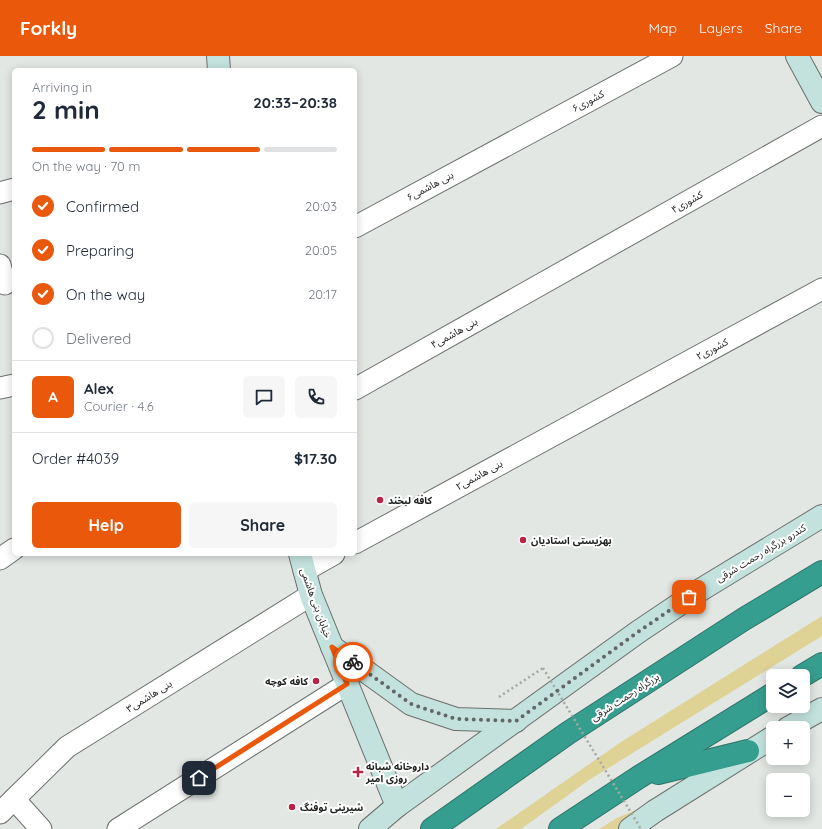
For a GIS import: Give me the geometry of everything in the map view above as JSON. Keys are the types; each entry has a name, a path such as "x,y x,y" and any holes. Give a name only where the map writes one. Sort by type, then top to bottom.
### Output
{"highway":[{"name":"بزرگراه رحمت شرقی","path":"432,829 575,729 744,619 822,572"},
{"path":"810,671 822,664"},
{"path":"560,829 639,777 766,698"},
{"path":"639,777 748,751"}],"main road":[{"path":"797,56 822,102"},
{"name":"کندرو بزرگراه رحمت شرقی","path":"370,829 397,806 638,632 702,588 822,516"},
{"name":"خیابان بنی هاشمی","path":"302,562 311,595 397,806"},
{"path":"332,647 411,704 456,719 516,721"},
{"path":"801,721 822,709"},
{"path":"630,829 655,811 766,741"}],"street":[{"name":"کشوری۶","path":"505,146 672,56"},
{"name":"کشوری۴","path":"553,278 822,126"},
{"name":"۶بنی هاشمی","path":"357,226 505,146"},
{"path":"0,193 12,190"},
{"name":"۴بنی هاشمی","path":"357,388 553,278"},
{"name":"کشوری۲","path":"602,408 822,289"},
{"path":"0,388 12,385"},
{"name":"۲بنی هاشمی","path":"357,542 602,408"},
{"path":"0,559 12,550"},
{"path":"302,562 326,556"},
{"name":"بنی هاشمی۳","path":"7,806 67,747 311,595"},
{"path":"118,829 347,684"},
{"path":"7,806 41,829"}],"path":[{"path":"499,697 543,668 641,829"}],"shaded area":[{"path":"822,616 822,636 769,669 766,669 766,671 589,780 521,829 496,829 621,742"},
{"path":"664,798 617,829 599,829 617,818"}],"way so far":[{"path":"353,662 411,704 456,719 516,721 638,632 689,597"}],"place":[{"name":"کافه لبخند","path":"380,500"},
{"name":"بهزیستی استادیان","path":"523,540"},
{"name":"کافه کوچه","path":"316,681"},
{"name":"داروخانه شبانه روزی امیر","path":"358,772"},
{"name":"شیرینی توفنگ","path":"292,807"}],"route":[{"path":"199,778 347,684 332,647 353,662"}]}
